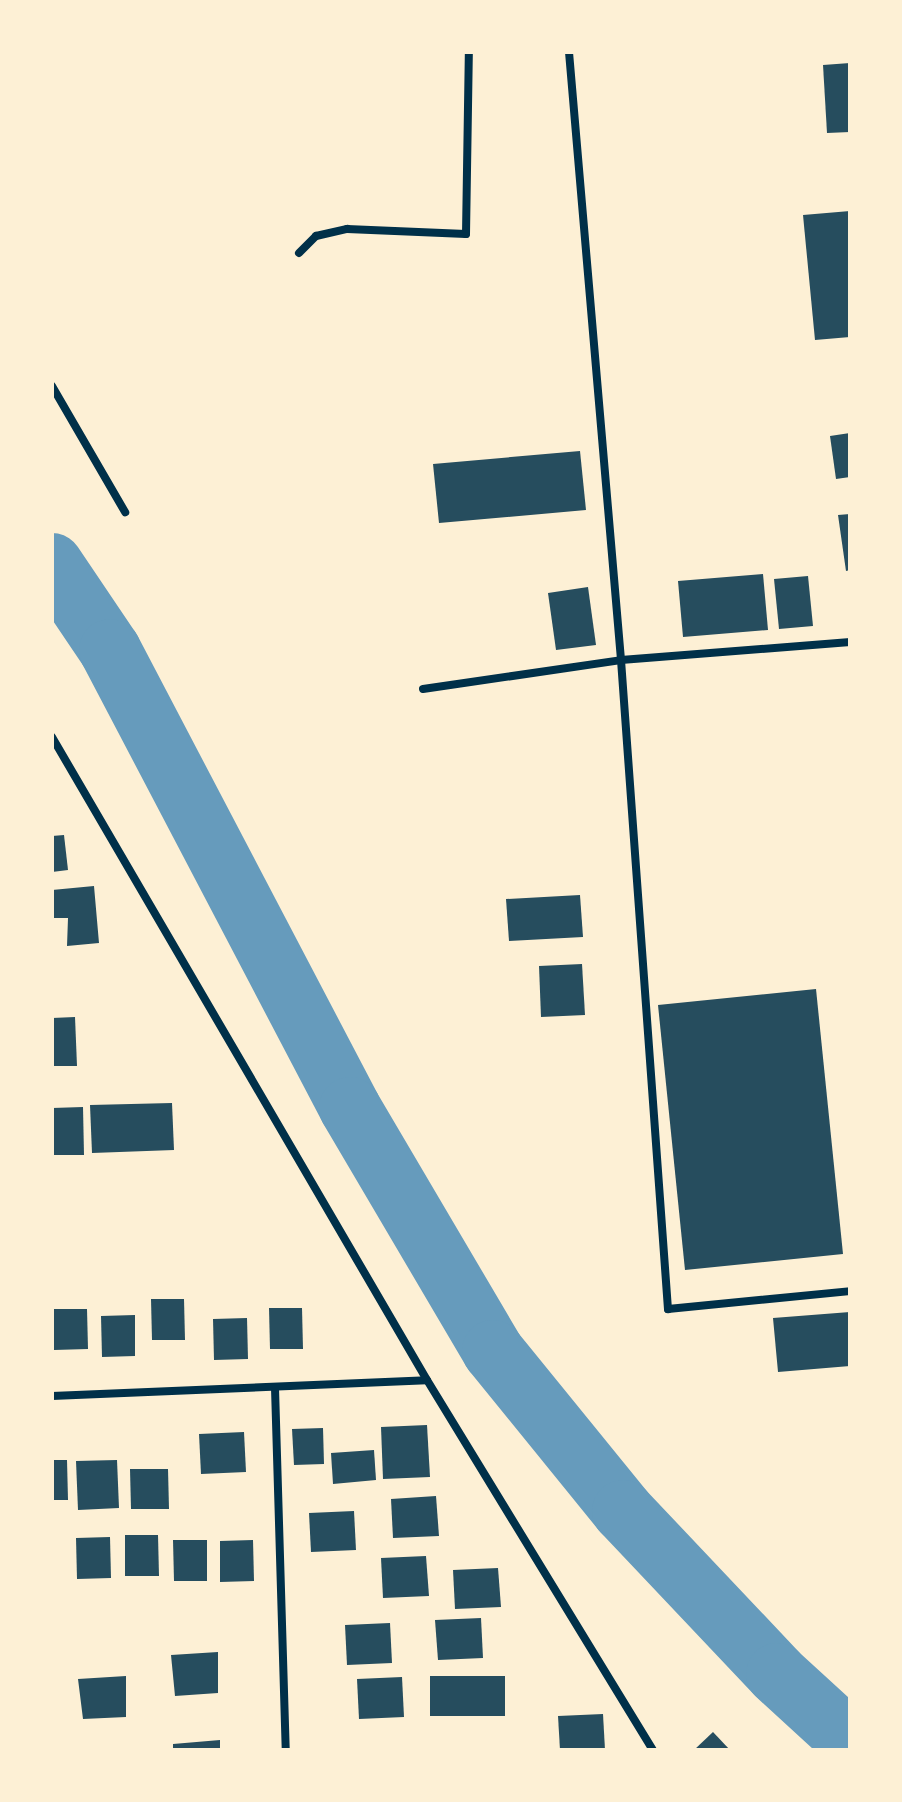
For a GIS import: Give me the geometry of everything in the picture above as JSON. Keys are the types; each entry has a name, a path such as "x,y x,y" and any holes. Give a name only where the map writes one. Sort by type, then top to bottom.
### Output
{"street":[{"path":"299,253 316,236 347,229 466,234 469,52"},
{"path":"569,52 621,660 668,1309 850,1291"},
{"path":"52,386 125,512"},
{"path":"423,689 621,660 850,642"},
{"path":"52,737 427,1380 653,1750"},
{"path":"52,1396 427,1380"},
{"path":"275,1388 286,1750"}],"building":[{"path":"850,63 850,132 827,133 823,65"},
{"path":"850,211 850,337 815,340 803,215"},
{"path":"850,433 850,477 836,479 830,436"},
{"path":"580,451 586,510 439,523 433,464"},
{"path":"850,514 850,570 846,571 838,515"},
{"path":"763,574 768,630 683,637 678,581"},
{"path":"808,576 813,626 779,629 774,579"},
{"path":"588,587 596,645 556,650 548,593"},
{"path":"64,835 68,870 52,872 52,836"},
{"path":"94,886 99,943 67,946 68,918 52,918 52,890"},
{"path":"580,895 583,937 509,941 506,899"},
{"path":"582,964 585,1015 541,1017 539,966"},
{"path":"816,989 843,1254 685,1270 658,1005"},
{"path":"75,1017 77,1066 52,1066 52,1018"},
{"path":"172,1103 174,1150 92,1153 90,1105"},
{"path":"83,1107 84,1155 52,1155 52,1108"},
{"path":"151,1299 184,1299 185,1340 152,1340"},
{"path":"269,1308 302,1308 303,1349 270,1349"},
{"path":"53,1309 87,1309 88,1349 54,1350"},
{"path":"850,1312 850,1366 778,1372 773,1318"},
{"path":"135,1315 135,1356 102,1357 101,1316"},
{"path":"247,1318 248,1359 214,1360 213,1319"},
{"path":"427,1425 430,1477 383,1479 381,1427"},
{"path":"323,1428 324,1464 294,1465 292,1429"},
{"path":"244,1432 246,1472 201,1474 199,1434"},
{"path":"374,1450 376,1480 333,1484 331,1453"},
{"path":"52,1460 67,1460 68,1500 52,1500"},
{"path":"117,1460 119,1508 78,1510 76,1461"},
{"path":"130,1469 168,1469 169,1509 131,1509"},
{"path":"436,1496 439,1536 393,1538 391,1499"},
{"path":"354,1511 356,1550 311,1552 309,1513"},
{"path":"125,1535 158,1535 159,1576 125,1576"},
{"path":"110,1537 111,1578 77,1579 76,1538"},
{"path":"173,1540 207,1540 207,1581 174,1581"},
{"path":"253,1540 254,1581 220,1582 220,1541"},
{"path":"426,1556 429,1596 383,1598 381,1558"},
{"path":"498,1568 501,1607 455,1609 453,1570"},
{"path":"481,1618 483,1658 438,1660 435,1620"},
{"path":"390,1623 392,1663 347,1665 345,1625"},
{"path":"218,1652 218,1693 175,1696 171,1655"},
{"path":"126,1676 126,1717 83,1719 78,1679"},
{"path":"430,1676 505,1676 505,1716 430,1716"},
{"path":"402,1677 404,1717 359,1719 357,1679"},
{"path":"603,1714 605,1750 560,1750 558,1716"},
{"path":"713,1732 730,1750 694,1750"},
{"path":"220,1740 220,1750 173,1750 173,1744"}],"waterway":[{"path":"52,564 110,650 350,1108 493,1351 623,1511 777,1674 850,1741"}]}
